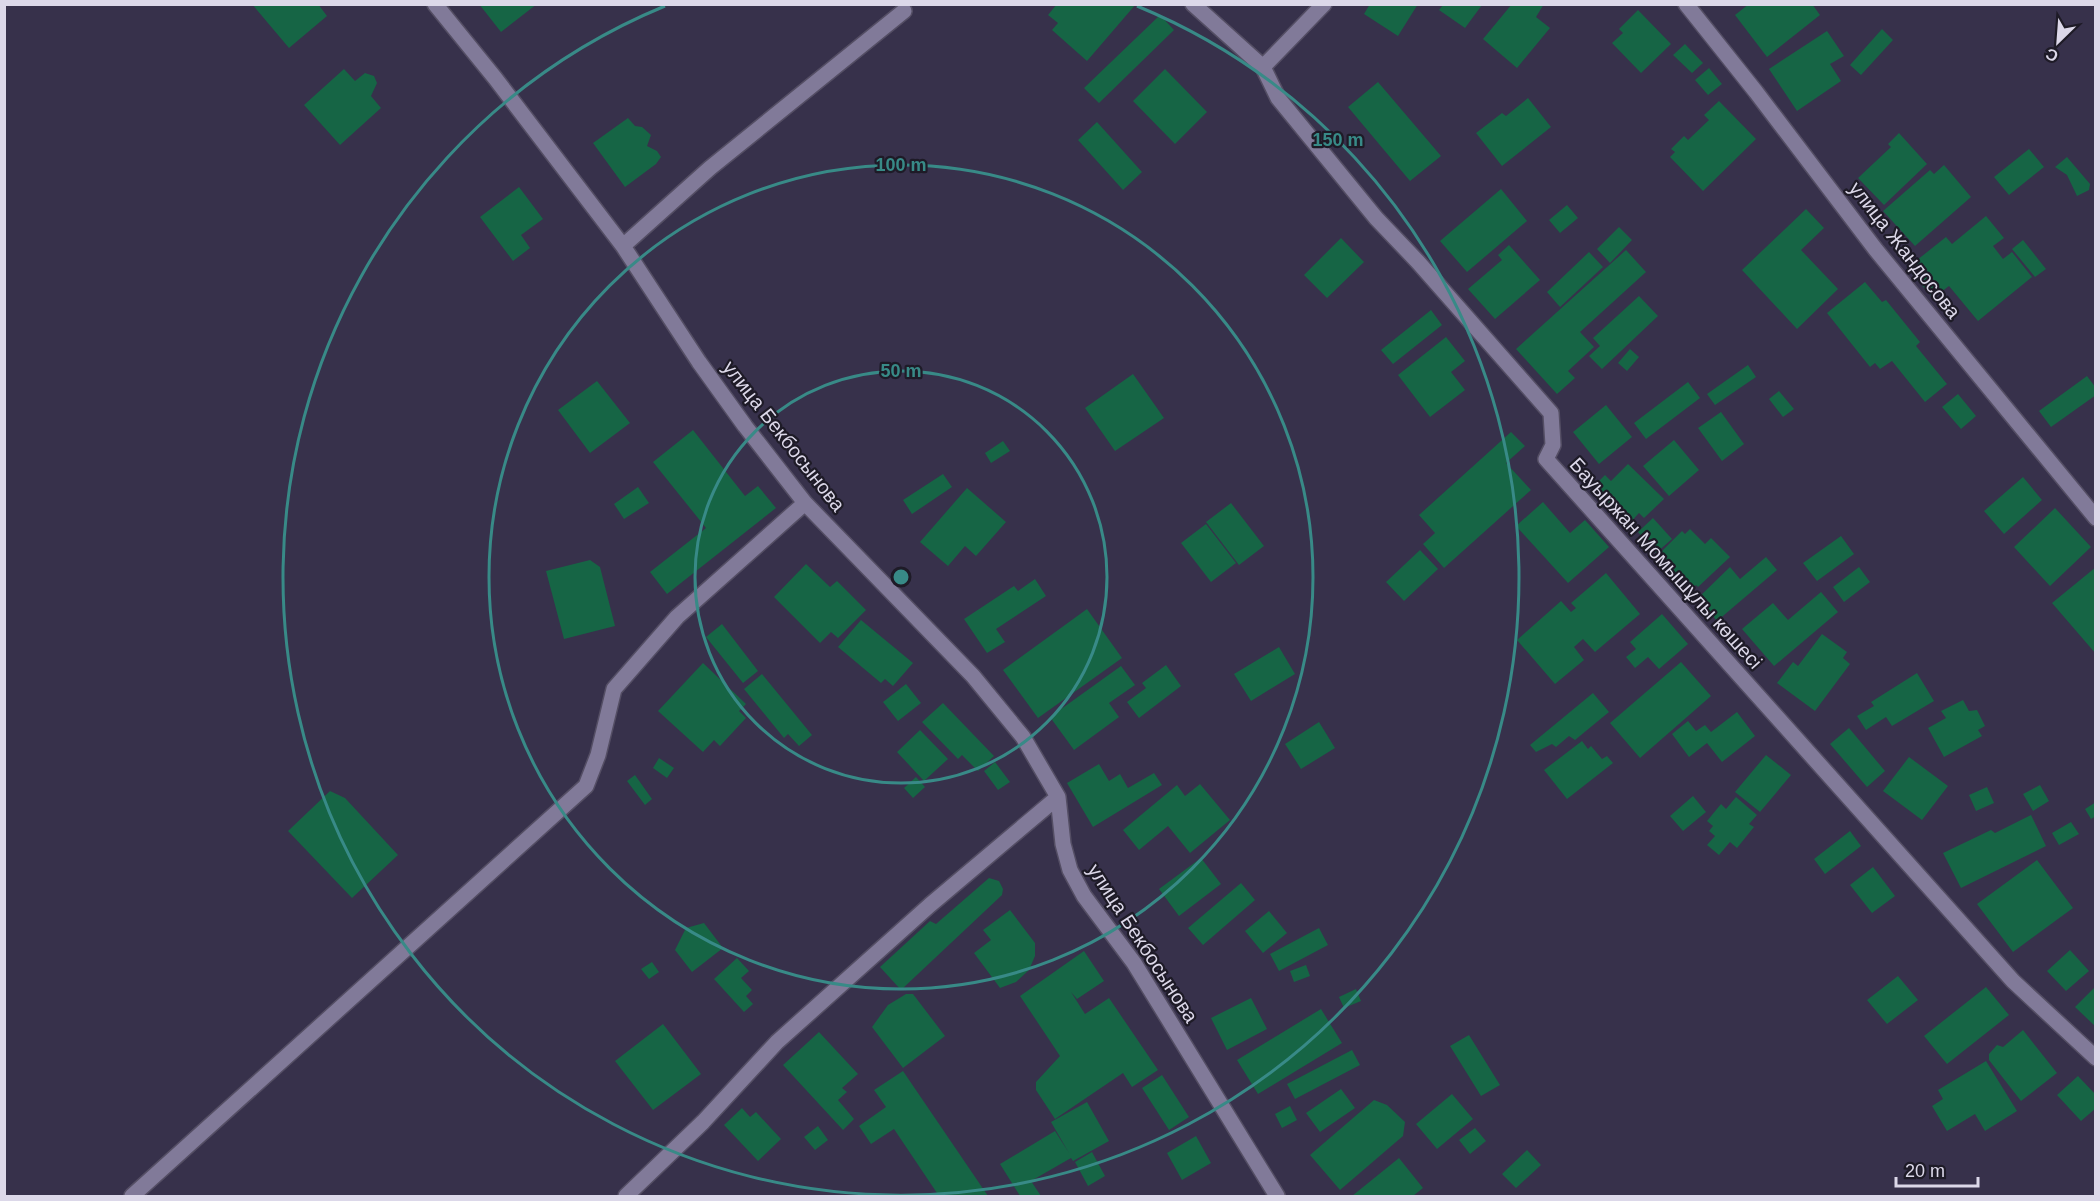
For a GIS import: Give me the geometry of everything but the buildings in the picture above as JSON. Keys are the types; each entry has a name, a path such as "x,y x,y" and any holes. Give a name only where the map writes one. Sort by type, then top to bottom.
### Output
{"street":[{"name":"улица Бекбосынова","path":"435,4 495,78 623,246 732,408 805,502 973,676 1023,737 1058,797 1063,844 1070,870 1084,896 1134,963 1277,1197"},
{"path":"1193,4 1263,68 1323,4"},
{"name":"улица Жандосова","path":"1686,4 1876,250 2096,518"},
{"path":"623,246 710,168 904,11"},
{"name":"Бауыржан Момышұлы көшесі","path":"1263,68 1278,98 1376,218 1418,262 1551,413 1553,445 1546,459 2013,981 2096,1058"},
{"path":"132,1197 586,786 598,755 614,689 677,617 805,502"},
{"path":"626,1197 703,1122 777,1042 930,905 1058,797"}]}
